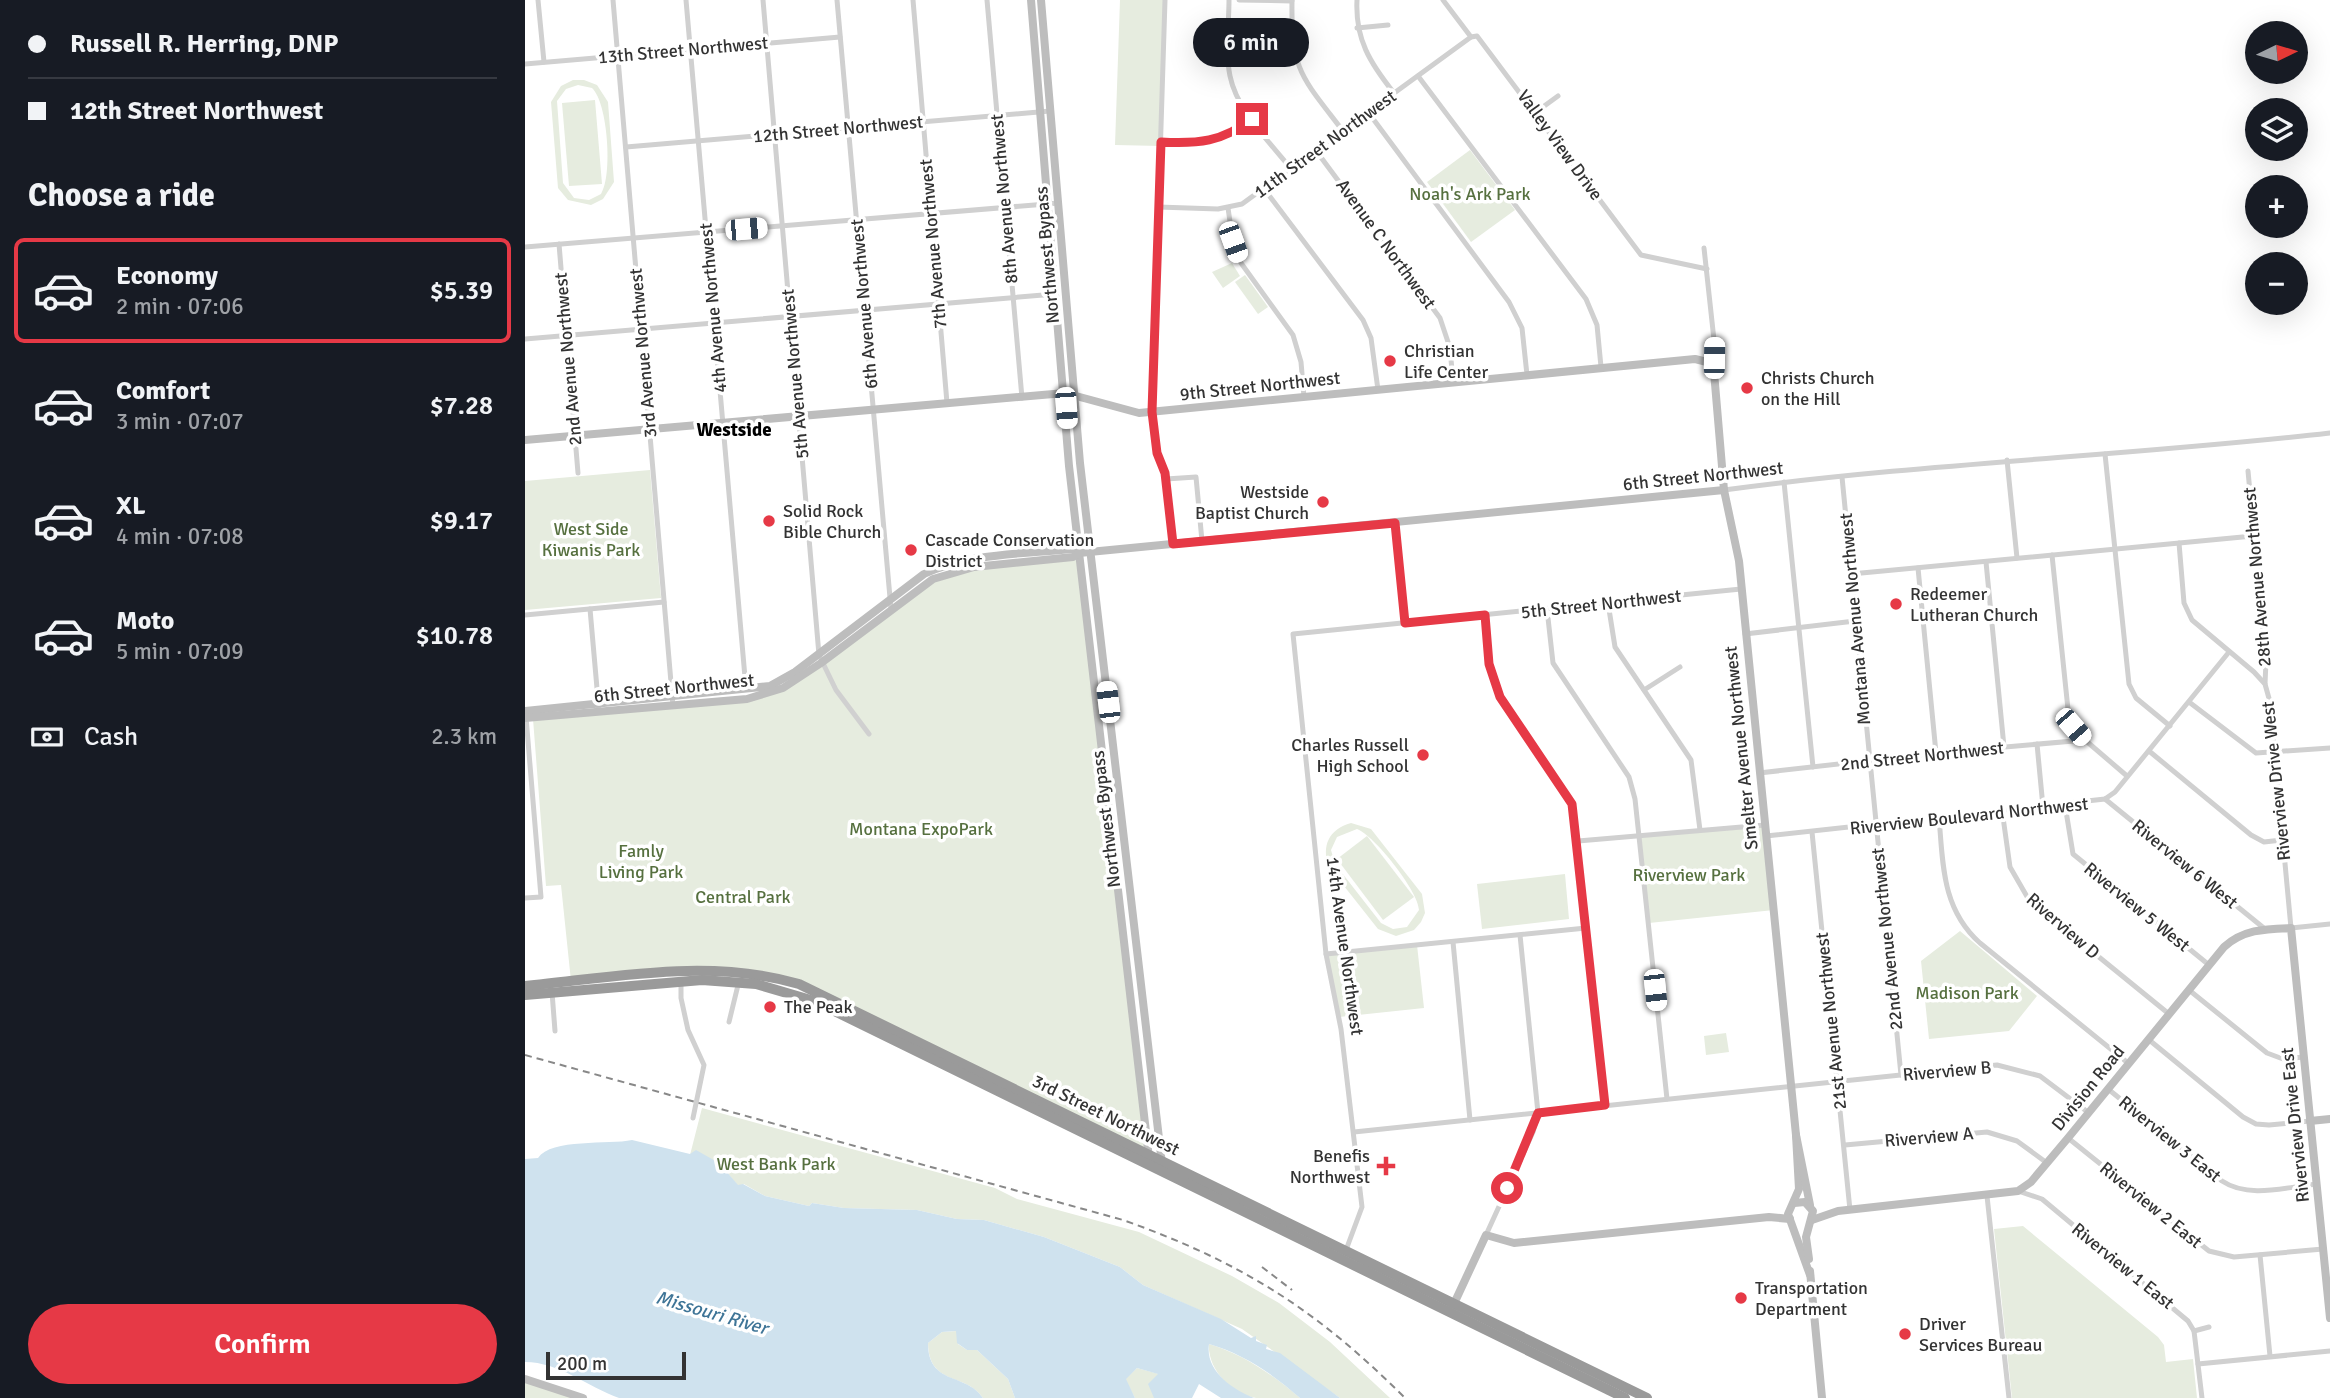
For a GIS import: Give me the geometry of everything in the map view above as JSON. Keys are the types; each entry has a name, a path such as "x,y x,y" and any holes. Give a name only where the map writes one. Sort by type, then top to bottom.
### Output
{"highway":[{"name":"3rd Street Northwest","path":"525,995 552,988 682,976 771,976 819,993 1148,1152 1344,1254"},
{"name":"3rd Street Northwest","path":"740,976 814,1001 1150,1168 1344,1254 1647,1398"},
{"name":"3rd Street Northwest","path":"525,986 552,988"},
{"name":"3rd Street Northwest","path":"1453,1306 1625,1398"}],"street":[{"path":"538,0 544,62"},
{"name":"3rd Avenue Northwest","path":"613,0 672,701"},
{"name":"4th Avenue Northwest","path":"686,0 747,694"},
{"name":"5th Avenue Northwest","path":"762,0 820,659 836,690 869,734"},
{"name":"6th Avenue Northwest","path":"837,0 890,605"},
{"name":"7th Avenue Northwest","path":"913,0 947,404"},
{"name":"8th Avenue Northwest","path":"987,0 1021,398"},
{"name":"Northwest Bypass","path":"1031,0 1059,203 1090,552 1163,1174"},
{"name":"Northwest Bypass","path":"1041,0 1048,204 1079,553 1150,1168"},
{"path":"1165,0 1152,412 1154,440 1166,480 1173,544"},
{"path":"1229,0 1229,74 1235,91 1252,119 1292,170"},
{"path":"1239,0 1292,1 1292,42 1299,70 1343,131"},
{"path":"1356,0 1357,28 1366,55 1394,93"},
{"name":"Valley View Drive","path":"1443,0 1536,112 1641,255 1707,269"},
{"path":"1357,28 1388,25"},
{"name":"13th Street Northwest","path":"525,64 840,37"},
{"name":"11th Street Northwest","path":"1158,207 1228,208 1242,204 1474,37"},
{"path":"1418,76 1586,299 1597,325 1601,367"},
{"path":"1536,112 1557,96"},
{"name":"12th Street Northwest","path":"626,147 1046,111"},
{"path":"1368,112 1513,308 1521,328 1527,375"},
{"path":"1161,142 1206,143 1236,131 1252,119"},
{"name":"Avenue C Northwest","path":"1317,152 1440,318 1446,331 1453,382"},
{"path":"1265,190 1363,320 1373,348 1378,390"},
{"path":"525,247 1059,203"},
{"path":"1228,208 1233,242 1241,263 1293,335 1298,346 1304,397"},
{"name":"2nd Avenue Northwest","path":"558,244 578,473"},
{"path":"1705,248 1714,340 1714,372"},
{"path":"525,339 1066,293"},
{"name":"9th Street Northwest","path":"525,440 1065,393 1129,412 1152,412 1695,359 1707,362 1714,372"},
{"name":"Smelter Avenue Northwest","path":"1714,372 1724,491 1741,589 1792,1086 1799,1189 1792,1204 1791,1222"},
{"name":"6th Street Northwest","path":"525,710 672,701 783,688 890,605 933,579 955,570 1073,557 1079,553 1724,491 1784,482 2007,460 2190,449 2330,433"},
{"path":"2105,454 2129,684 2136,698 2170,726"},
{"path":"2007,460 2017,558"},
{"name":"28th Avenue Northwest","path":"2248,471 2266,661 2265,684"},
{"path":"1166,480 1196,477 1202,541"},
{"name":"Montana Avenue Northwest","path":"1842,477 1869,760"},
{"path":"1784,482 1813,767"},
{"path":"1395,523 1405,623"},
{"path":"1851,574 2253,536"},
{"name":"Riverview Drive West","path":"2179,543 2185,603 2192,620 2265,684 2270,702 2291,928"},
{"path":"2052,555 2067,707 2073,727 2127,776"},
{"path":"1986,562 2004,747"},
{"path":"1918,568 1936,753"},
{"name":"5th Street Northwest","path":"1293,634 1741,589"},
{"path":"525,615 664,602"},
{"path":"1608,603 1615,647 1691,760 1700,830"},
{"path":"590,609 599,707"},
{"path":"1547,609 1553,663 1629,777 1640,835 1667,1099"},
{"path":"1485,615 1493,682 1500,697 1572,804 1605,1105"},
{"path":"1745,634 1856,621"},
{"name":"14th Avenue Northwest","path":"1293,634 1326,954 1341,1029 1362,1213 1344,1254"},
{"name":"Riverview Boulevard Northwest","path":"1766,836 1875,827 1939,817 2105,799 2149,751 2229,652"},
{"path":"1644,690 1681,667"},
{"path":"2189,702 2249,750 2274,754 2330,748"},
{"name":"6th Street Northwest","path":"525,718 599,707"},
{"path":"525,710 541,897 525,898"},
{"name":"2nd Street Northwest","path":"1759,773 2085,740"},
{"path":"2037,744 2043,807"},
{"path":"2149,751 2251,835 2264,842 2283,840"},
{"name":"22nd Avenue Northwest","path":"1869,760 1901,1075"},
{"name":"Riverview 6 West","path":"2105,799 2265,929"},
{"name":"Riverview 5 West","path":"2065,805 2073,854 2209,965"},
{"path":"525,807 533,806"},
{"name":"Riverview D","path":"2002,810 2010,867 2029,900 2169,1014"},
{"path":"1939,817 1948,898 1961,924 1980,943 2128,1063"},
{"path":"1578,841 1765,825"},
{"name":"21st Avenue Northwest","path":"1812,832 1850,1210"},
{"name":"Division Road","path":"2018,1191 2047,1163 2209,965 2236,936 2265,929 2330,924"},
{"path":"1326,954 1586,928"},
{"name":"Riverview Drive East","path":"2291,928 2330,1318"},
{"path":"1453,1306 1533,1132 1538,1113 1520,935"},
{"path":"1453,942 1470,1120"},
{"path":"682,976 688,1030 703,1065 694,1118"},
{"path":"729,1022 740,976"},
{"path":"552,988 555,1031"},
{"path":"2189,990 2267,1053 2283,1059 2304,1058"},
{"path":"2148,1039 2243,1117 2256,1124 2330,1119"},
{"name":"Riverview B","path":"1354,1132 1997,1065 2024,1070 2052,1083 2089,1113"},
{"name":"Riverview 3 East","path":"2108,1089 2222,1181 2238,1189 2251,1191 2317,1184"},
{"name":"Riverview A","path":"1845,1145 1987,1132 2017,1141 2047,1163"},
{"name":"Smelter Avenue Northwest","path":"1796,1135 1811,1207 1806,1237 1810,1276"},
{"name":"Riverview 2 East","path":"2068,1138 2195,1243 2218,1255 2260,1255 2323,1249"},
{"path":"1746,1220 1802,1201 1811,1207 1838,1211 2018,1191"},
{"name":"Riverview 1 East","path":"2018,1191 2042,1199 2181,1314 2194,1331"},
{"path":"1987,1196 2008,1398"},
{"path":"1486,1234 1514,1243 1777,1217 1791,1222 1810,1222 1838,1211"},
{"path":"1791,1222 1810,1276 1822,1398"},
{"path":"2260,1255 2270,1356"},
{"path":"2201,1398 2194,1331 2209,1327"},
{"path":"2198,1364 2330,1351"},
{"path":"525,1379 583,1398"}],"green space":[{"path":"1120,0 1165,0 1161,146 1115,145"},
{"path":"573,80 584,80 597,85 608,102 614,182 603,199 591,205 568,200 558,188 551,102 561,86","holes":["578,85 592,88 602,108 608,157 605,185 601,194 589,200 574,198 563,183 557,101 566,89"]},
{"path":"595,100 602,184 569,186 562,103"},
{"name":"Noah's Ark Park","path":"1470,150 1515,210 1471,242 1427,182"},
{"path":"1232,263 1240,276 1223,288 1212,272"},
{"path":"1245,275 1268,307 1258,314 1235,282"},
{"name":"West Side Kiwanis Park","path":"650,470 661,598 525,610 525,481"},
{"name":"Montana ExpoPark","path":"1079,553 1148,1152 819,993 741,971 571,981 561,885 546,886 533,719 750,701 783,688 944,574"},
{"path":"1351,823 1371,829 1422,894 1425,913 1414,930 1396,936 1378,929 1329,867 1326,852 1329,839 1343,826","holes":["1357,829 1365,833 1404,878 1417,902 1419,910 1407,927 1393,929 1381,923 1335,864 1331,850 1337,837"]},
{"name":"Riverview Park","path":"1765,825 1774,910 1649,923 1640,835"},
{"path":"1367,836 1414,897 1383,920 1337,859"},
{"path":"1565,874 1569,919 1482,929 1477,884"},
{"name":"Madison Park","path":"1960,931 2037,996 2009,1031 1929,1039 1921,961"},
{"path":"1417,945 1424,1008 1339,1017 1326,954"},
{"path":"1726,1033 1729,1052 1706,1055 1704,1036"},
{"name":"West Bank Park","path":"702,1108 995,1188 1017,1199 1139,1232 1232,1276 1279,1303 1330,1342 1390,1398 1340,1398 1242,1329 1143,1285 1120,1267 1044,1237 984,1220 957,1219 917,1210 844,1208 812,1203 809,1206 765,1196 744,1184 738,1186 726,1171 690,1155"},
{"path":"2023,1226 2158,1337 2164,1345 2166,1362 2193,1359 2197,1398 2012,1398 1994,1229"},
{"path":"957,1331 958,1344 967,1350 977,1350 1008,1379 1015,1398 983,1398 976,1390 941,1373 930,1357 928,1343 942,1332"},
{"path":"1209,1344 1234,1353 1257,1366 1300,1398 1256,1398 1238,1392 1216,1371 1209,1353"},
{"path":"1137,1368 1159,1374 1154,1398 1135,1398 1125,1379"},
{"path":"525,1382 576,1398 525,1398"}],"water":[{"name":"Missouri River","path":"632,1140 690,1154 696,1150 719,1163 720,1170 726,1171 738,1185 743,1184 765,1196 809,1206 812,1203 844,1208 917,1210 957,1219 984,1220 1044,1237 1120,1267 1143,1285 1221,1319 1251,1338 1256,1336 1256,1341 1267,1345 1266,1349 1280,1353 1340,1398 1300,1398 1258,1366 1209,1344 1211,1363 1216,1371 1237,1390 1254,1398 1221,1398 1199,1384 1192,1398 1154,1398 1148,1384 1158,1374 1137,1368 1126,1379 1135,1398 1015,1398 1008,1379 977,1350 967,1350 957,1343 956,1331 942,1332 928,1343 930,1357 941,1372 967,1384 983,1398 619,1398 562,1370 525,1362 525,1159 538,1158 555,1147"}],"railway":[{"path":"525,1055 1123,1220 1165,1236 1241,1271 1275,1291 1340,1339 1405,1398"},
{"path":"1262,1267 1292,1290"}],"place":[{"name":"Christian Life Center","path":"1390,361"},
{"name":"Christs Church on the Hill","path":"1747,388"},
{"name":"Westside Baptist Church","path":"1323,502"},
{"name":"Solid Rock Bible Church","path":"769,521"},
{"name":"Cascade Conservation District","path":"911,550"},
{"name":"Redeemer Lutheran Church","path":"1896,604"},
{"name":"Charles Russell High School","path":"1423,755"},
{"name":"The Peak","path":"770,1007"},
{"name":"Benefis Northwest","path":"1386,1166"},
{"name":"Transportation Department","path":"1741,1298"},
{"name":"Driver Services Bureau","path":"1905,1334"}],"district":[{"name":"Westside","path":"734,429"}],"route":[{"path":"1252,119 1221,139 1206,143 1161,142 1152,412 1154,440 1165,473 1173,544 1395,523 1405,623 1485,615 1493,682 1500,697 1572,804 1605,1105 1538,1113 1533,1132 1507,1188"}],"park label":[{"name":"Famly Living Park","path":"641,861"},
{"name":"Central Park","path":"743,897"}]}
